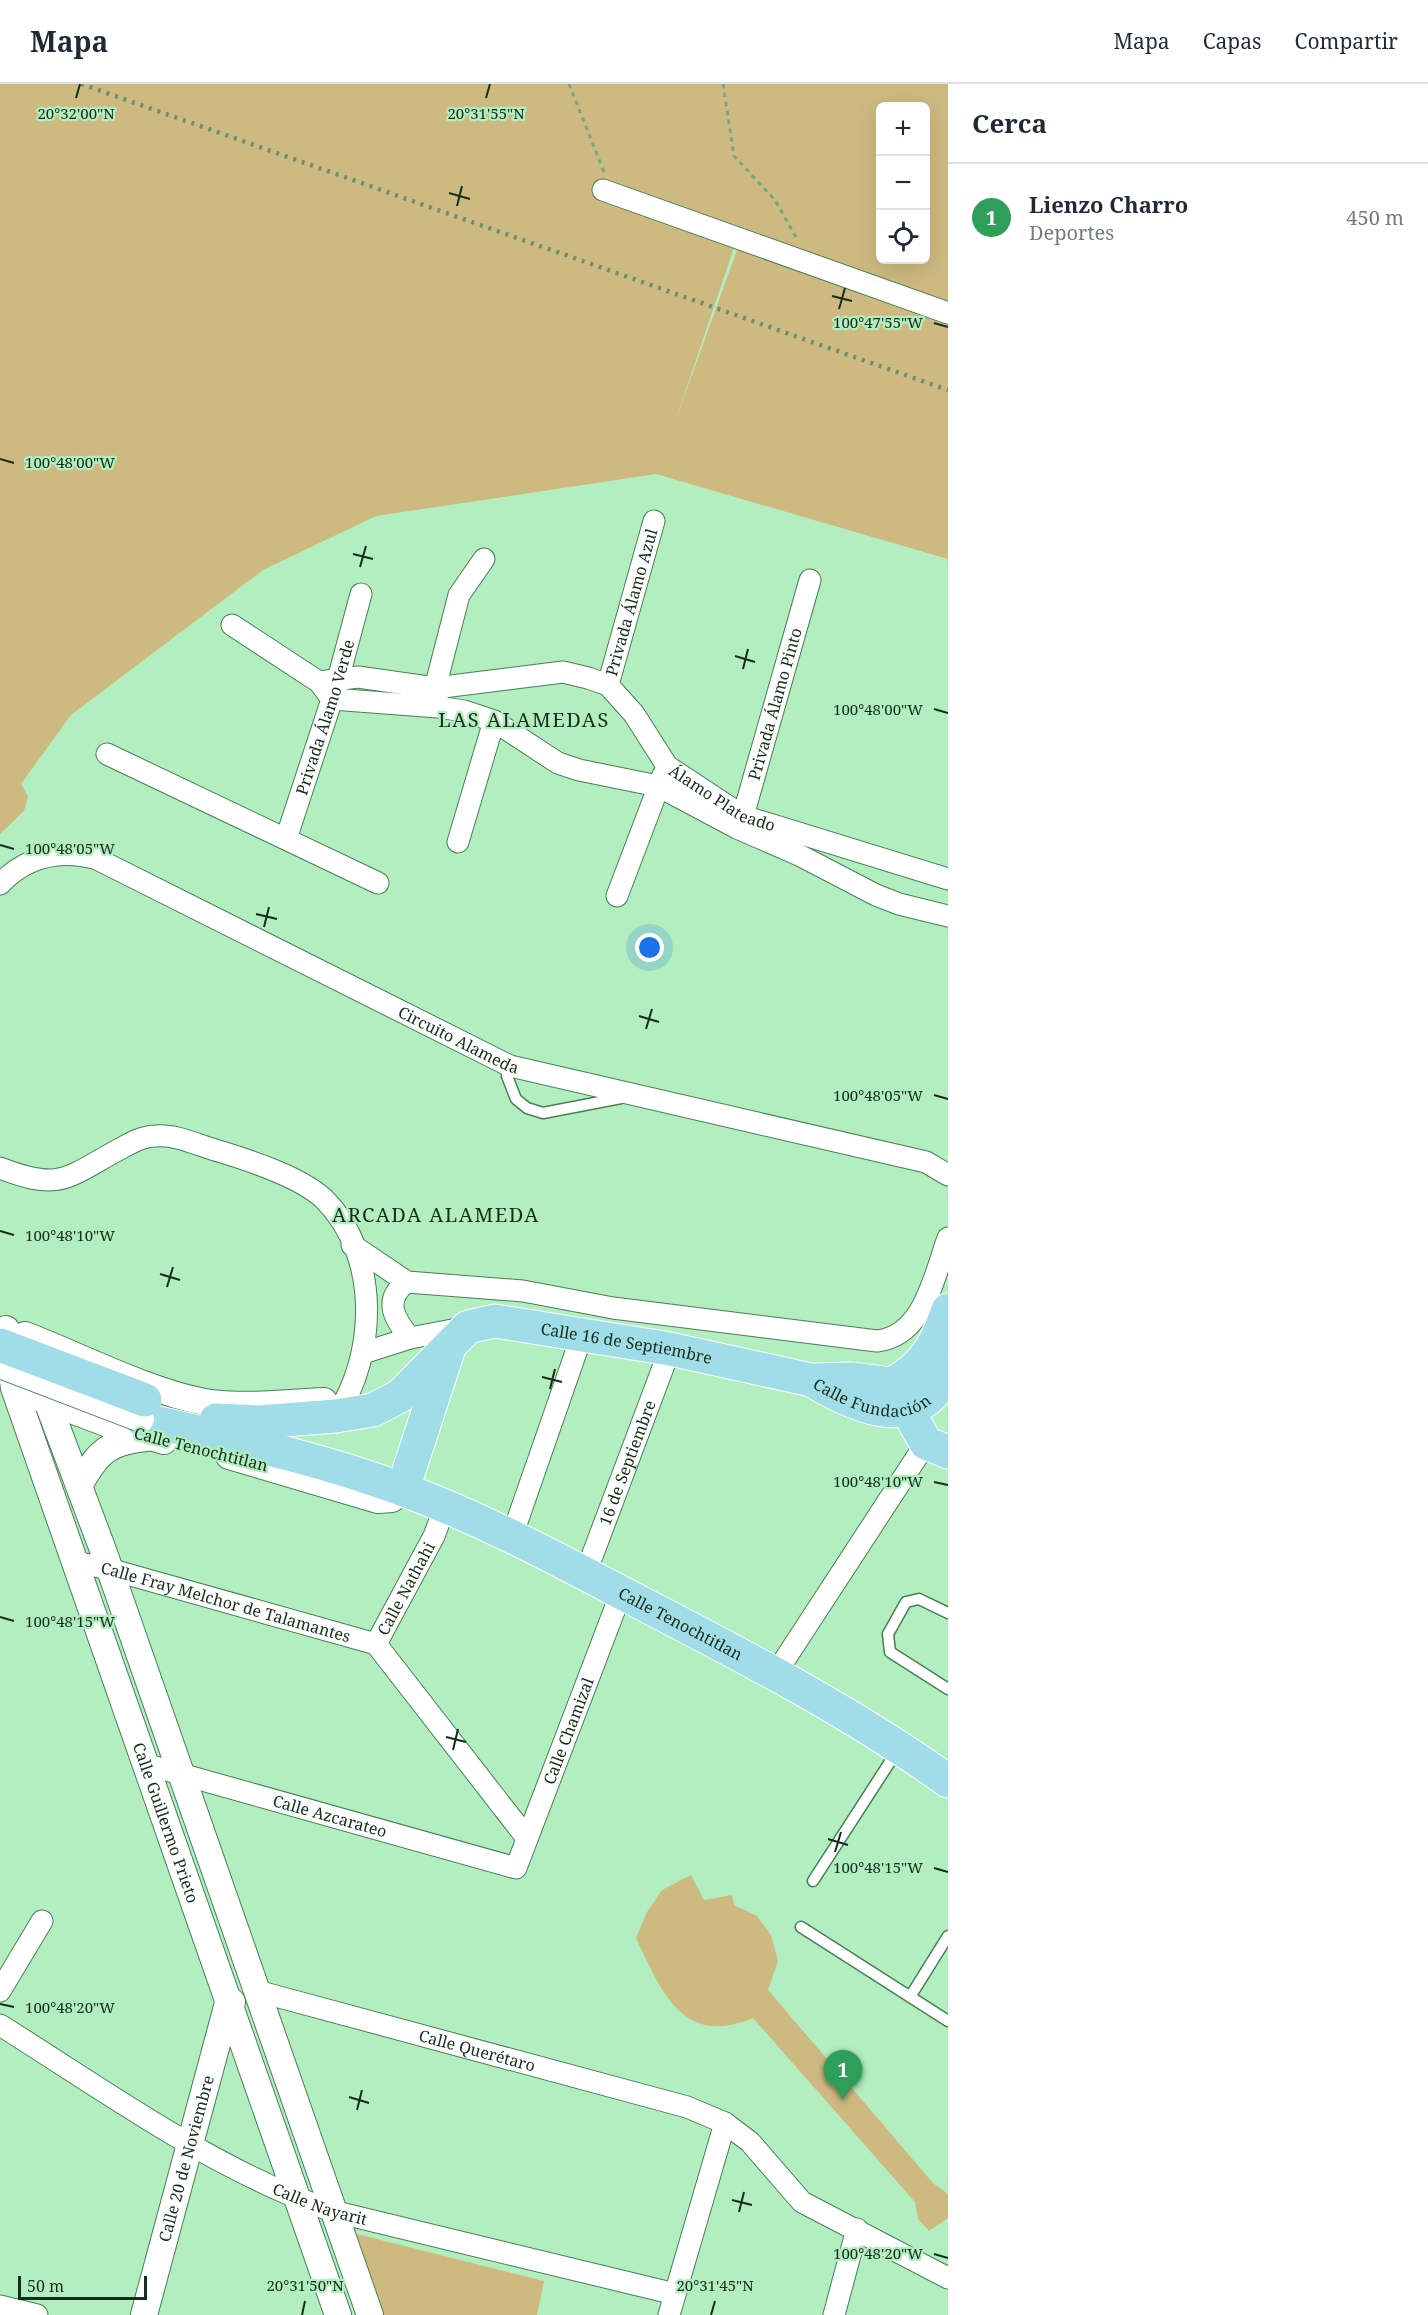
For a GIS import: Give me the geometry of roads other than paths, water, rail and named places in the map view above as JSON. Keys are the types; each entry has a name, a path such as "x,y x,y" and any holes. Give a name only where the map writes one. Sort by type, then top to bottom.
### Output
{"main road":[{"name":"Calle Fundación","path":"811,1380 845,1401 880,1411 899,1398 922,1364 940,1332 948,1310"},
{"name":"Calle 16 de Septiembre","path":"459,1337 495,1321 670,1349 811,1380"},
{"name":"Calle Tenochtitlan","path":"2,1333 145,1419 257,1444 403,1490 512,1536 776,1673 899,1748 948,1781"},
{"path":"145,1419 185,1415 226,1422 392,1401 459,1337"},
{"path":"403,1490 422,1431 459,1337"},
{"name":"Calle Fundación","path":"899,1398 926,1401 942,1382 948,1368"},
{"path":"899,1398 937,1448"}],"street":[{"path":"608,191 948,312"},
{"name":"Privada Álamo Azul","path":"608,685 654,520"},
{"path":"436,697 459,595 484,559"},
{"name":"Privada Álamo Pinto","path":"740,822 810,580"},
{"name":"Privada Álamo Verde","path":"286,839 332,699 329,680 361,594"},
{"path":"232,625 329,680 358,678 436,697"},
{"path":"332,699 436,697 562,672 608,685"},
{"name":"Álamo Plateado","path":"608,685 634,714 668,766 740,822 948,879"},
{"name":"Álamo Plateado","path":"436,697 464,711 494,721 558,763 579,770 658,786 740,822 884,898 948,916"},
{"path":"458,842 494,721"},
{"path":"107,754 378,883"},
{"path":"617,896 658,786 668,766"},
{"name":"Circuito Alameda","path":"0,884 36,858 63,854 97,858 510,1066 926,1162 948,1175"},
{"path":"0,1168 28,1179 58,1180 74,1175 132,1142 157,1136 169,1137 233,1156 311,1189 324,1200 340,1219 352,1245 363,1279 367,1305 363,1353 341,1408 204,1401 167,1391 37,1340 2,1333"},
{"path":"352,1245 407,1282 523,1291 613,1308 877,1341 890,1340 910,1326 923,1303 948,1238"},
{"path":"407,1282 396,1292 392,1306 395,1320 410,1338"},
{"name":"Calle Guillermo Prieto","path":"2,1333 7,1386 75,1562 338,2315"},
{"path":"512,1536 582,1335"},
{"path":"363,1353 410,1338 459,1337"},
{"name":"Calle Guillermo Prieto","path":"37,1340 47,1401 80,1484 370,2315"},
{"name":"16 de Septiembre","path":"585,1575 670,1349"},
{"name":"Calle Tenochtitlan","path":"0,1365 145,1419"},
{"name":"Calle Tenochtitlan","path":"7,1386 47,1401 145,1419"},
{"path":"392,1401 415,1411 422,1431"},
{"path":"80,1484 95,1457 120,1441 145,1419"},
{"path":"776,1673 937,1448"},
{"name":"Calle Nathahi","path":"445,1507 434,1536 376,1644 526,1837"},
{"name":"Calle Fray Melchor de Talamantes","path":"75,1562 109,1569 376,1644"},
{"name":"Calle Chamizal","path":"516,1868 621,1593"},
{"name":"Calle Azcarateo","path":"145,1764 516,1868"},
{"path":"0,1991 42,1921"},
{"path":"228,2003 257,1991"},
{"name":"Calle Querétaro","path":"257,1991 687,2107 724,2123 750,2142 802,2202 858,2229 948,2278"},
{"name":"Calle 20 de Noviembre","path":"144,2315 228,2003"},
{"name":"Calle Nayarit","path":"0,2025 190,2145 297,2199 332,2211 675,2294"},
{"path":"669,2315 724,2123"},
{"path":"834,2315 858,2229"},
{"path":"0,2306 37,2315"}],"lane":[{"path":"510,1066 507,1076 516,1099 526,1108 543,1113 633,1096"},
{"path":"948,1613 919,1599 906,1602 888,1634 890,1652 948,1689"},
{"path":"813,1881 899,1748"},
{"path":"801,1927 948,2021"},
{"path":"910,1997 948,1936"}],"railway":[{"path":"81,84 948,390"}],"place":[{"name":"Lienzo Charro","path":"843,2100"}],"district":[{"name":"LAS ALAMEDAS","path":"524,720"},
{"name":"ARCADA ALAMEDA","path":"436,1215"}]}
